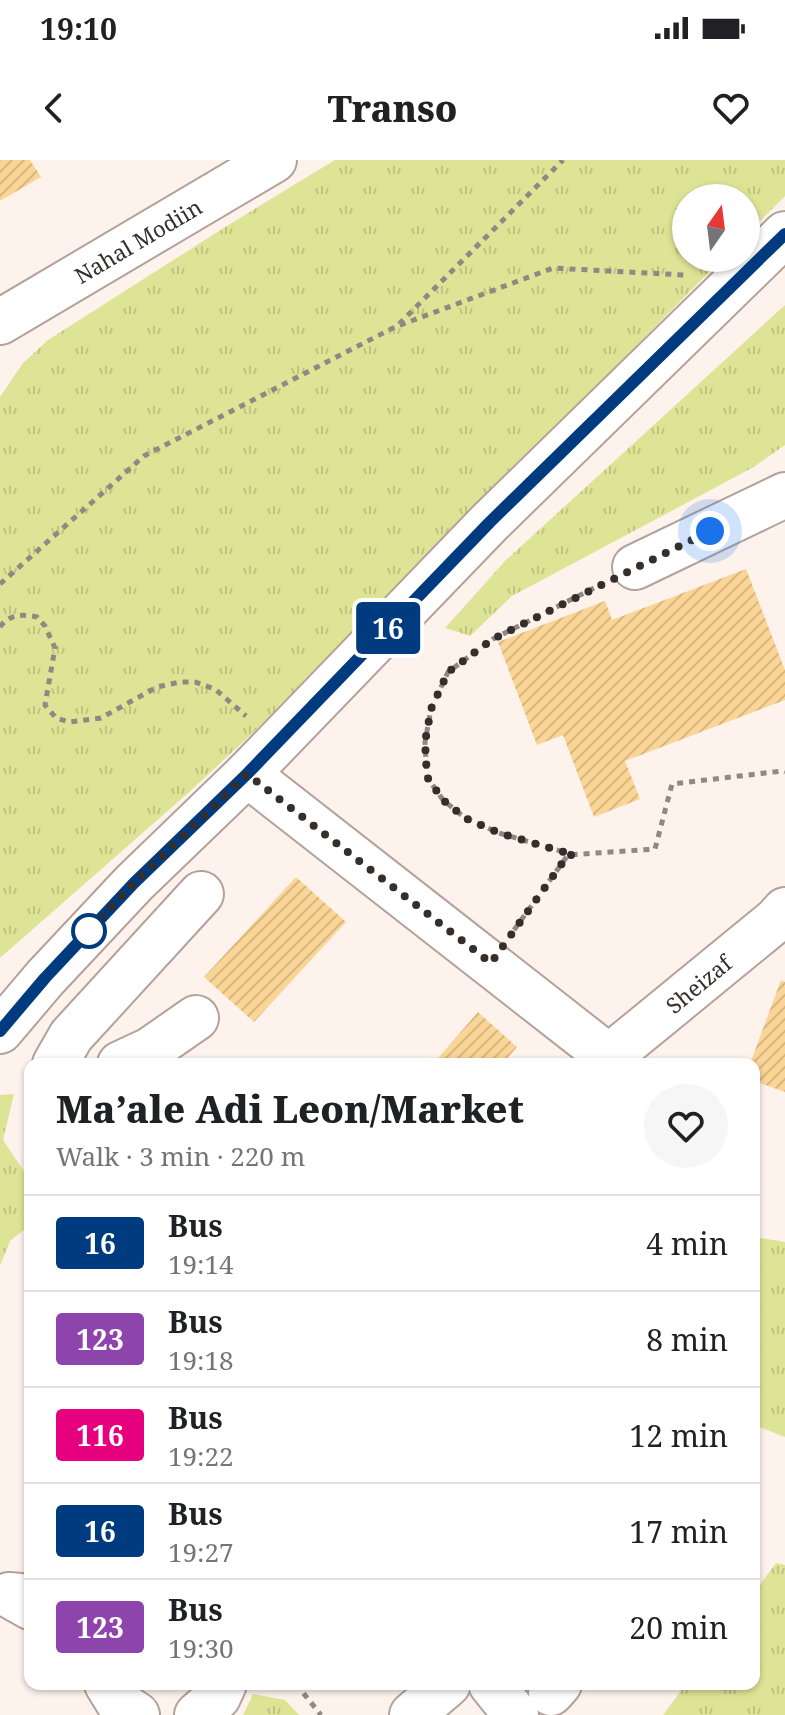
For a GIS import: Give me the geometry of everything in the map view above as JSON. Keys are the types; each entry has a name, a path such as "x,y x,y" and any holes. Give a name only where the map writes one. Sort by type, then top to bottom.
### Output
{"street":[{"name":"Nahal Modiin","path":"0,322 274,160"},
{"path":"0,1031 134,883 262,759 490,522 785,234"},
{"path":"635,567 785,495"},
{"path":"262,759 491,963 611,1058"},
{"path":"58,1058 71,1036 201,894"},
{"name":"Sheizaf","path":"616,1058 785,910"},
{"path":"133,1058 150,1050 196,1018"},
{"path":"0,1049 11,1058 24,1061"},
{"path":"111,1690 118,1702 137,1715"},
{"path":"197,1715 218,1697 221,1690"},
{"path":"412,1715 441,1690"},
{"path":"515,1690 542,1697"}],"path":[{"path":"395,327 563,160"},
{"path":"0,584 144,456 395,327 553,268 738,278"},
{"path":"574,855 499,833 465,818 443,800 427,777 425,742 431,709 448,672 493,639 635,567"},
{"path":"0,627 4,621 21,614 37,617 45,626 55,648 45,705 56,718 69,722 101,718 157,687 195,682 215,689 262,759"},
{"path":"491,963 568,855 655,849 672,784 785,772"},
{"path":"301,1690 321,1715"}],"green space":[{"path":"335,160 785,160 785,196 760,221 760,184 672,184 672,272 709,272 270,717 0,958 0,397 23,363 48,340"},
{"path":"785,305 785,445 752,468 512,596 470,636 445,628 506,560"},
{"path":"14,1094 3,1140 24,1171 24,1230 10,1241 0,1266 0,1095"},
{"path":"760,1238 785,1242 785,1437 760,1427"},
{"path":"776,1563 785,1565 785,1715 663,1715 682,1690 760,1690 760,1585"},
{"path":"253,1694 285,1700 299,1715 243,1715"}],"building":[{"path":"0,160 30,160 41,177 0,201"},
{"path":"746,569 785,670 785,700 625,761 640,799 594,817 563,735 537,745 498,642 605,601 612,620"},
{"path":"296,877 346,922 254,1022 204,977"},
{"path":"781,980 785,982 785,1092 760,1083 760,1058 752,1058"},
{"path":"478,1012 517,1047 507,1058 438,1058"}],"bus line":[{"name":"16","path":"0,1031 134,883 247,774 490,522 785,234"}],"route":[{"path":"89,931 81,940 134,883 247,774 491,963 568,855 574,855 499,833 465,818 443,800 427,777 425,742 431,709 448,672 493,639 710,531"}]}
